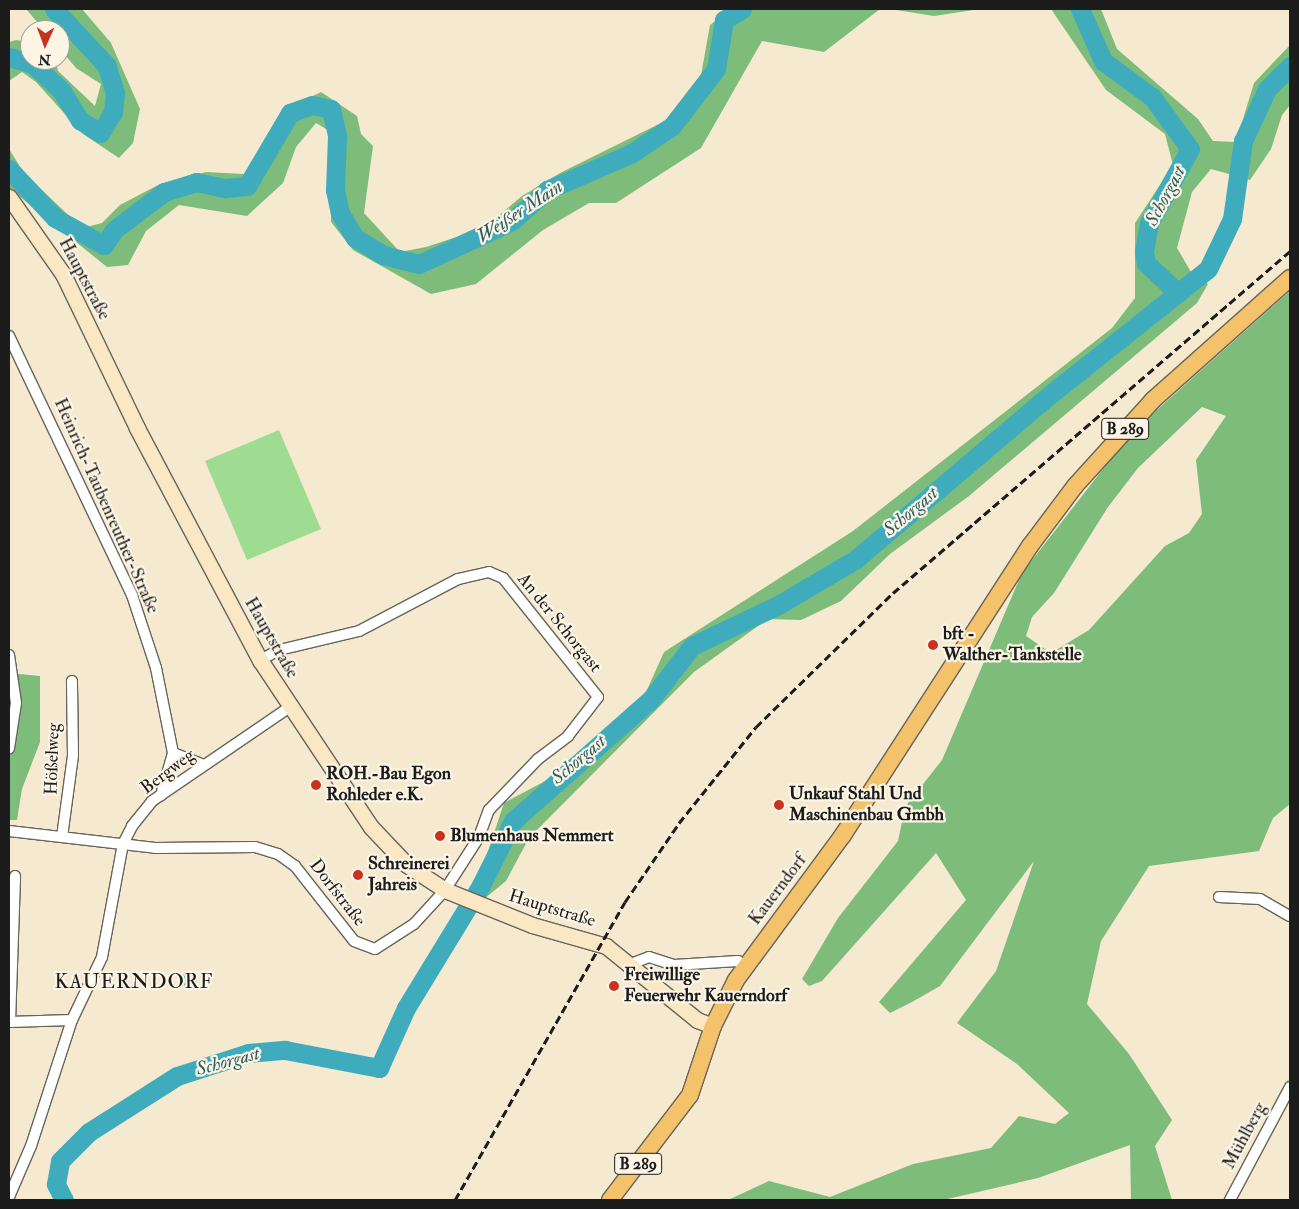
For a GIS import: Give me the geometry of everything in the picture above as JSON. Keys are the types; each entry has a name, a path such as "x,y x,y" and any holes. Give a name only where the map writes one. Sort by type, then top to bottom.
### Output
{"main road":[{"name":"Hauptstraße","path":"9,197 63,274 137,428 260,660 371,828 407,865 451,893 499,913 600,944 632,964 697,1020 713,1026"},
{"name":"Kauerndorf","path":"610,1200 690,1095 713,1026 745,966 843,835 989,607 1047,524 1110,445 1153,400 1290,278"}],"street":[{"name":"Heinrich-Taubenreuther-Straße","path":"9,336 132,595 156,668 173,753 162,795"},
{"name":"An der Schorgast","path":"260,660 279,650 359,631 473,573 489,572 503,578 598,697 597,704 489,810 479,837 451,893"},
{"path":"9,655 16,703 9,748"},
{"name":"Hößelweg","path":"62,838 73,756 72,680"},
{"name":"Bergweg","path":"122,844 132,826 162,795 290,707"},
{"path":"173,753 204,765"},
{"path":"9,831 122,844 102,958 72,1020 31,1146 9,1197"},
{"name":"Dorfstraße","path":"122,844 230,846 278,854 296,866 363,948 375,949 390,943 451,893"},
{"path":"15,876 9,1022 72,1020"},
{"path":"1219,897 1260,899 1290,916"},
{"path":"632,964 649,957 674,965 738,961 745,966"},
{"name":"Mühlberg","path":"1230,1200 1290,1087"}],"green space":[{"path":"26,9 82,9 111,43 140,109 133,143 119,158 83,134 36,82 22,72 9,81 9,42 20,41 20,70 58,70 95,106 101,84 76,68 70,61 70,20 35,20"},
{"path":"731,9 880,9 824,52 762,41 701,148 616,203 589,203 543,230 476,284 431,294 353,250 331,222 331,132 316,123 296,147 283,183 247,216 179,205 146,231 128,265 107,267 9,188 9,149 24,173 82,228 102,223 120,205 160,184 206,172 244,174 284,110 321,92 357,116 361,134 373,146 364,213 400,252 426,247 484,228 522,196 560,173 665,121 701,75 710,25"},
{"path":"890,9 980,9 934,16"},
{"path":"1051,9 1101,9 1117,49 1198,119 1213,141 1236,142 1254,83 1290,45 1290,105 1282,115 1271,149 1250,180 1211,169 1192,192 1177,248 1191,272 1208,284 1197,303 969,496 890,554 841,601 801,620 768,619 694,672 529,838 506,881 479,903 465,897 477,884 504,803 547,780 642,701 664,652 853,531 1112,328 1135,298 1135,223 1173,165 1165,134 1106,90"},
{"path":"1290,291 1290,804 1273,818 1259,851 1149,866 1101,941 1087,1004 1129,1054 1172,1120 1155,1146 1172,1200 1131,1200 1130,1145 1038,1178 943,1200 728,1200 769,1181 830,1197 913,1164 991,1148 1019,1116 1055,1124 1069,1113 1017,1064 957,1023 996,971 1034,861 940,986 912,1002 890,1013 879,1002 966,900 936,853 822,981 809,986 802,979 838,918 898,841 905,807 942,760 1022,573 1131,433","holes":["1202,407 1226,416 1196,460 1202,514 1189,533 1165,546 1089,630 1051,653 1026,636 1032,617 1054,593 1108,507 1138,468"]},
{"path":"279,430 321,529 247,560 205,461"},
{"path":"9,673 40,676 40,742 22,789 17,820 9,820"}],"water":[{"path":"189,972 197,980 189,988 181,980"}],"waterway":[{"name":"Weißer Main","path":"9,57 33,64 61,90 80,120 100,133 113,112 115,93 107,66 54,9"},
{"name":"Weißer Main","path":"9,169 55,218 104,245 114,230 164,192 196,182 225,188 247,186 290,113 312,105 331,109 337,136 335,190 340,213 355,238 383,255 419,264 512,221 547,190 632,153 672,126 716,69 724,20 742,9"},
{"name":"Schorgast","path":"1080,9 1103,61 1152,97 1190,149 1149,223 1144,252 1146,263 1178,293"},
{"name":"Schorgast","path":"64,1200 56,1184 60,1161 89,1132 177,1076 248,1053 285,1050 379,1068 406,1008 481,885 513,821 651,699 692,646 780,604 856,559 1052,393 1208,269 1232,219 1243,141 1267,89 1290,66"}],"railway":[{"path":"455,1200 625,902 679,823 756,727 893,593 1290,251"}],"place":[{"name":"bft - Walther-Tankstelle","path":"933,645"},
{"name":"ROH.-Bau Egon Rohleder e.K.","path":"316,785"},
{"name":"Unkauf Stahl Und Maschinenbau Gmbh","path":"779,805"},
{"name":"Blumenhaus Nemmert","path":"440,836"},
{"name":"Schreinerei Jahreis","path":"358,875"},
{"name":"Freiwillige Feuerwehr Kauerndorf","path":"614,986"}],"district":[{"name":"KAUERNDORF","path":"134,981"}]}
